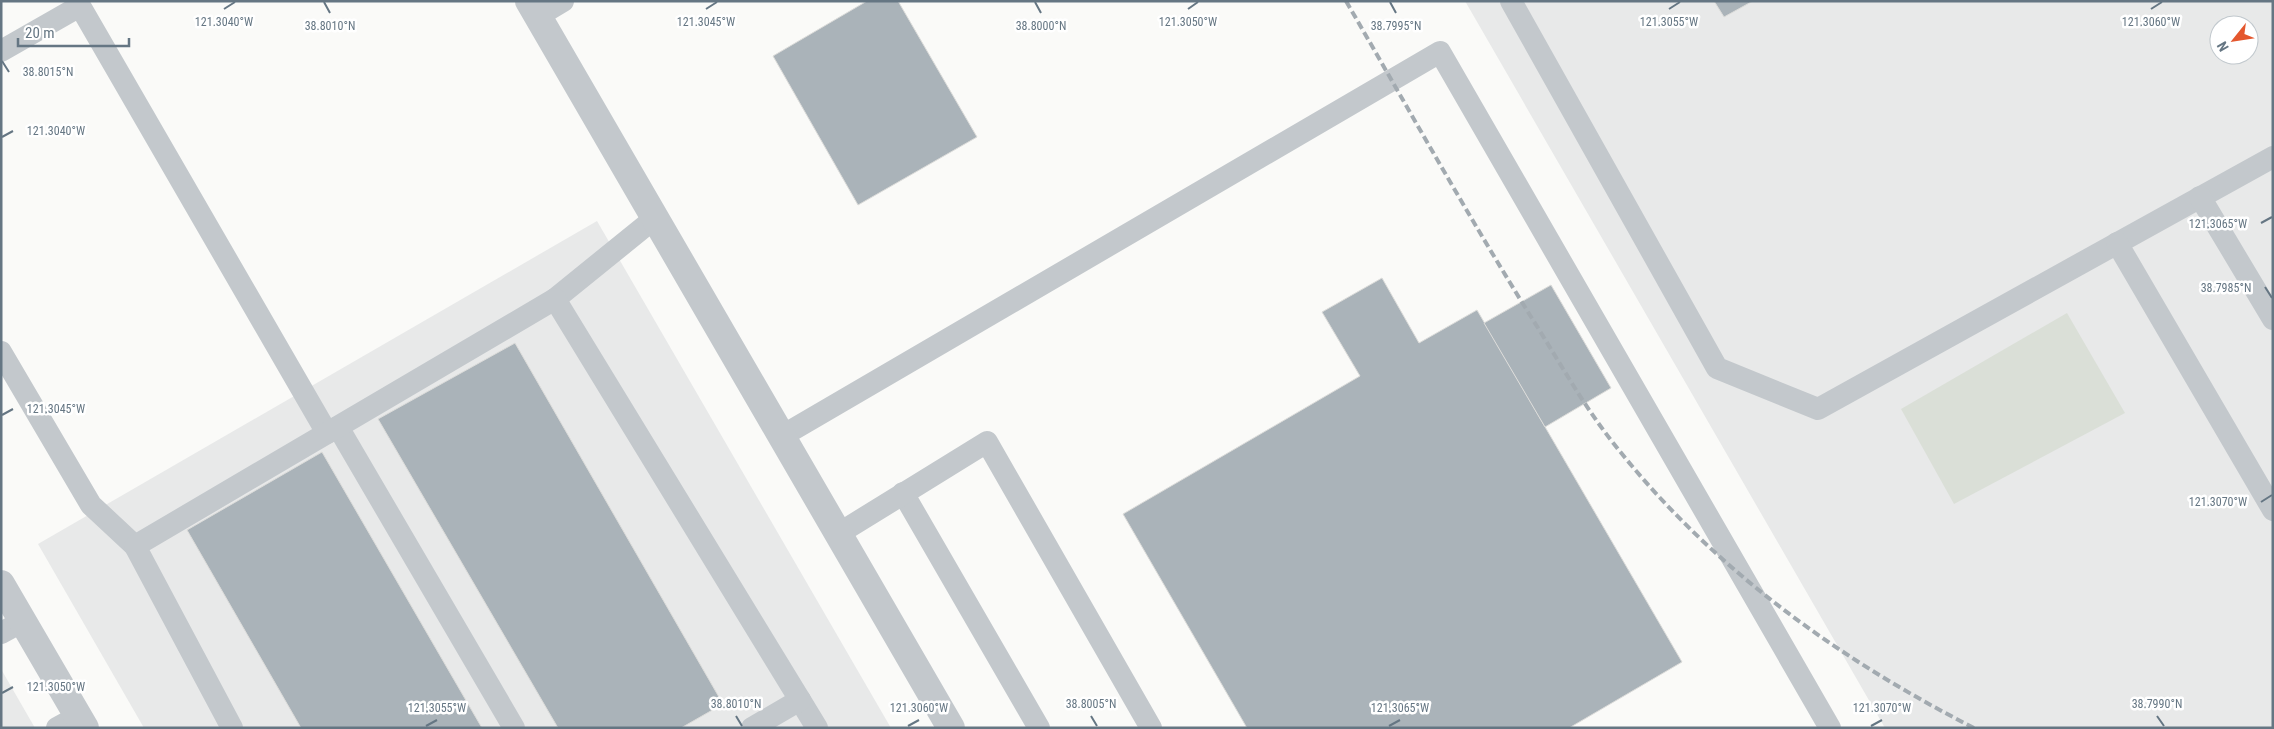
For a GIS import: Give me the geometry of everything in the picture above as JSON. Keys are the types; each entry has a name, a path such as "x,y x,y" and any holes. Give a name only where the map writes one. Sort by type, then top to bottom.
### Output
{"street":[{"path":"534,8 951,728"},
{"path":"1,584 12,627 74,724"}],"lane":[{"path":"534,8 563,1"},
{"path":"1511,1 1717,368 1818,409 2273,157"},
{"path":"1,51 80,6 333,430 514,728"},
{"path":"782,436 1440,52 1830,728"},
{"path":"2200,197 2273,319"},
{"path":"135,546 555,299 655,218"},
{"path":"2117,243 2273,510"},
{"path":"555,299 817,728"},
{"path":"1,352 91,505 135,546 232,728"},
{"path":"838,534 987,442 1151,728"},
{"path":"903,493 1039,728"},
{"path":"752,728 800,700"}],"shaded area":[{"path":"1465,1 2273,1 2273,728 1885,728"},
{"path":"597,221 891,728 144,728 38,544"},
{"path":"2067,313 2125,413 1954,504 1901,409"},
{"path":"1,669 35,728 1,728"}],"building":[{"path":"867,1 898,1 977,137 858,205 773,56"},
{"path":"1714,1 1753,1 1724,17"},
{"path":"1382,278 1419,343 1477,310 1682,662 1569,728 1247,728 1123,514 1360,376 1322,312"},
{"path":"1551,285 1611,388 1545,427 1484,323"},
{"path":"515,343 723,704 681,728 558,728 378,419"},
{"path":"322,452 482,728 301,728 187,530"}],"railway":[{"path":"1346,1 1438,162 1572,383 1614,444 1652,489 1692,530 1778,606 1873,671 1974,728"}]}
